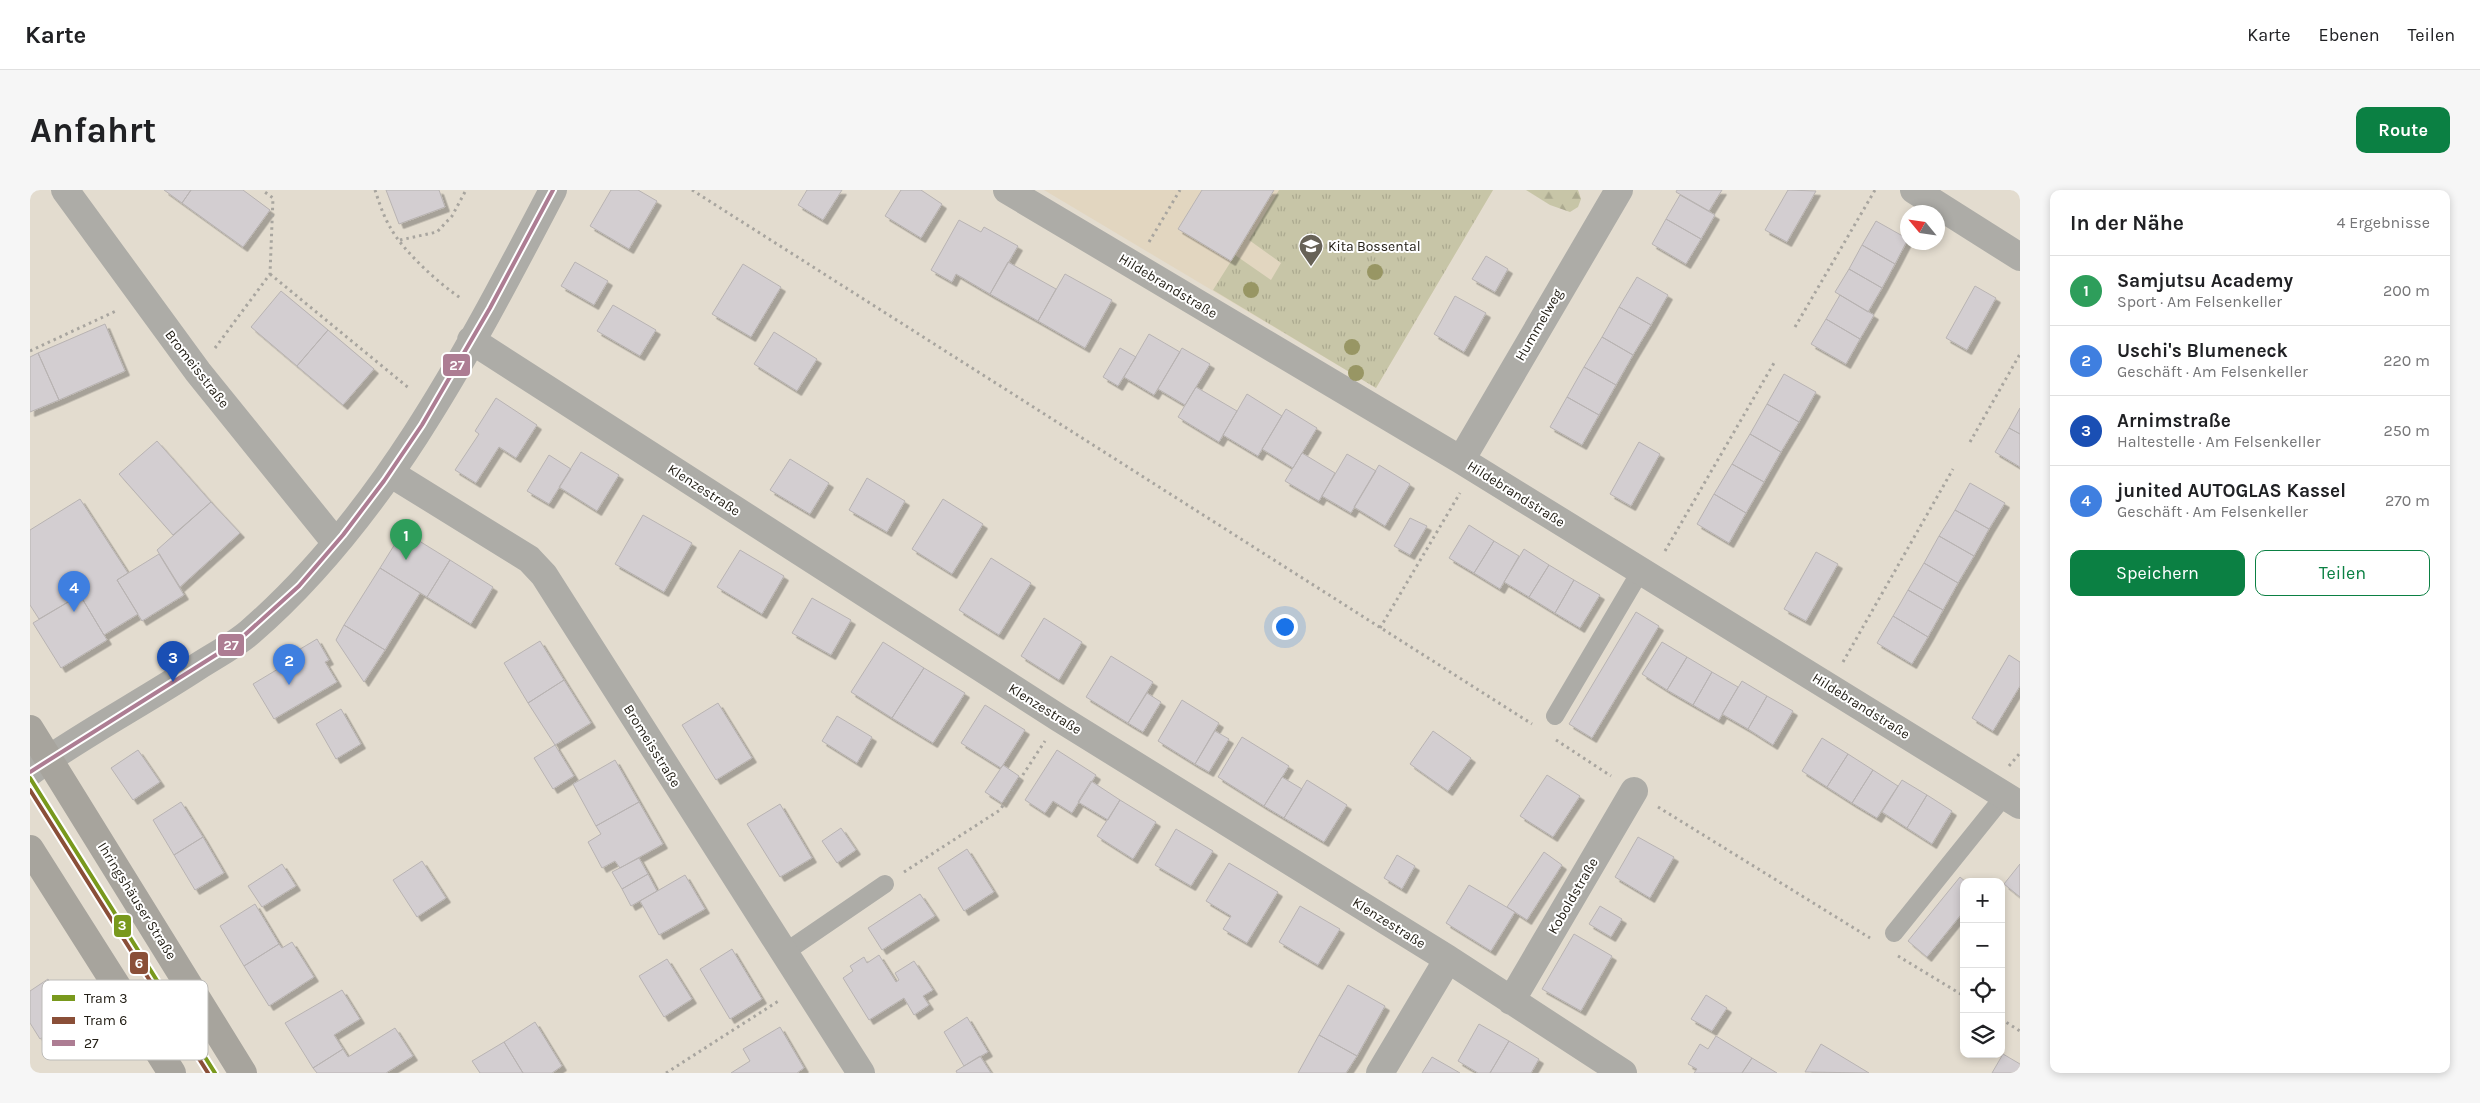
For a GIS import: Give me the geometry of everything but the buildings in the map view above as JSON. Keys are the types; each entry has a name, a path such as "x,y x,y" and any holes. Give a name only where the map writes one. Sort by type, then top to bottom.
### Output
{"main road":[{"name":"Ihringshäuser Straße","path":"30,729 40,766 182,980"},
{"path":"30,849 113,980"},
{"name":"Ihringshäuser Straße","path":"208,1020 243,1073"},
{"path":"164,1060 172,1073"}],"street":[{"name":"Bromeisstraße","path":"65,190 198,372 336,543"},
{"path":"40,766 249,633 288,597 336,543 390,472 471,340 553,190"},
{"name":"Hildebrandstraße","path":"1007,190 1468,464 2012,800"},
{"name":"Hummelweg","path":"1468,464 1619,190"},
{"path":"1914,190 2020,257"},
{"name":"Klenzestraße","path":"471,340 1059,718 1448,959 1622,1073"},
{"name":"Bromeisstraße","path":"390,472 529,559 544,575 860,1073"},
{"name":"Koboldstraße","path":"1511,1001 1634,791"},
{"path":"1380,1073 1448,959"}],"lane":[{"path":"1554,716 1645,575"},
{"path":"1894,933 2012,800"},
{"path":"784,953 885,884"}],"path":[{"path":"198,372 270,274 273,198 262,190"},
{"path":"374,190 390,228 400,240 446,289 486,313"},
{"path":"400,240 437,232 452,216 466,190"},
{"path":"692,190 1537,727"},
{"path":"1147,245 1180,190"},
{"path":"1795,327 1875,190"},
{"path":"270,274 432,406"},
{"path":"30,351 144,299"},
{"path":"1970,442 2020,354"},
{"path":"1645,575 1774,363"},
{"path":"1380,628 1468,464"},
{"path":"1829,686 1953,470"},
{"path":"885,884 1000,810 1059,718"},
{"path":"1553,738 1634,791 1875,941"},
{"path":"1891,952 1960,994"},
{"path":"666,1073 803,985"},
{"path":"2005,1022 2020,1031"}],"shaded area":[{"name":"Kita Bossental","path":"1044,190 1493,190 1376,388"}],"green space":[{"name":"Kita Bossental","path":"1279,190 1493,190 1376,388 1213,290 1235,255 1271,280 1281,263 1249,240"},
{"path":"1526,190 1578,190 1581,199 1578,207 1570,212 1550,205"}],"tram line":[{"name":"3","path":"30,778 157,980"},
{"name":"6","path":"30,790 150,980"},
{"name":"6","path":"200,1060 208,1073"},
{"name":"3","path":"207,1060 215,1073"}],"transit line":[{"name":"27","path":"30,772 238,641 299,586 343,535 384,481 422,425 490,308 553,190"}],"place":[{"name":"Kita Bossental","path":"1311,267"},
{"name":"Samjutsu Academy","path":"406,560"},
{"name":"junited AUTOGLAS Kassel","path":"74,612"},
{"name":"Arnimstraße","path":"173,682"},
{"name":"Uschi's Blumeneck","path":"289,685"}]}
